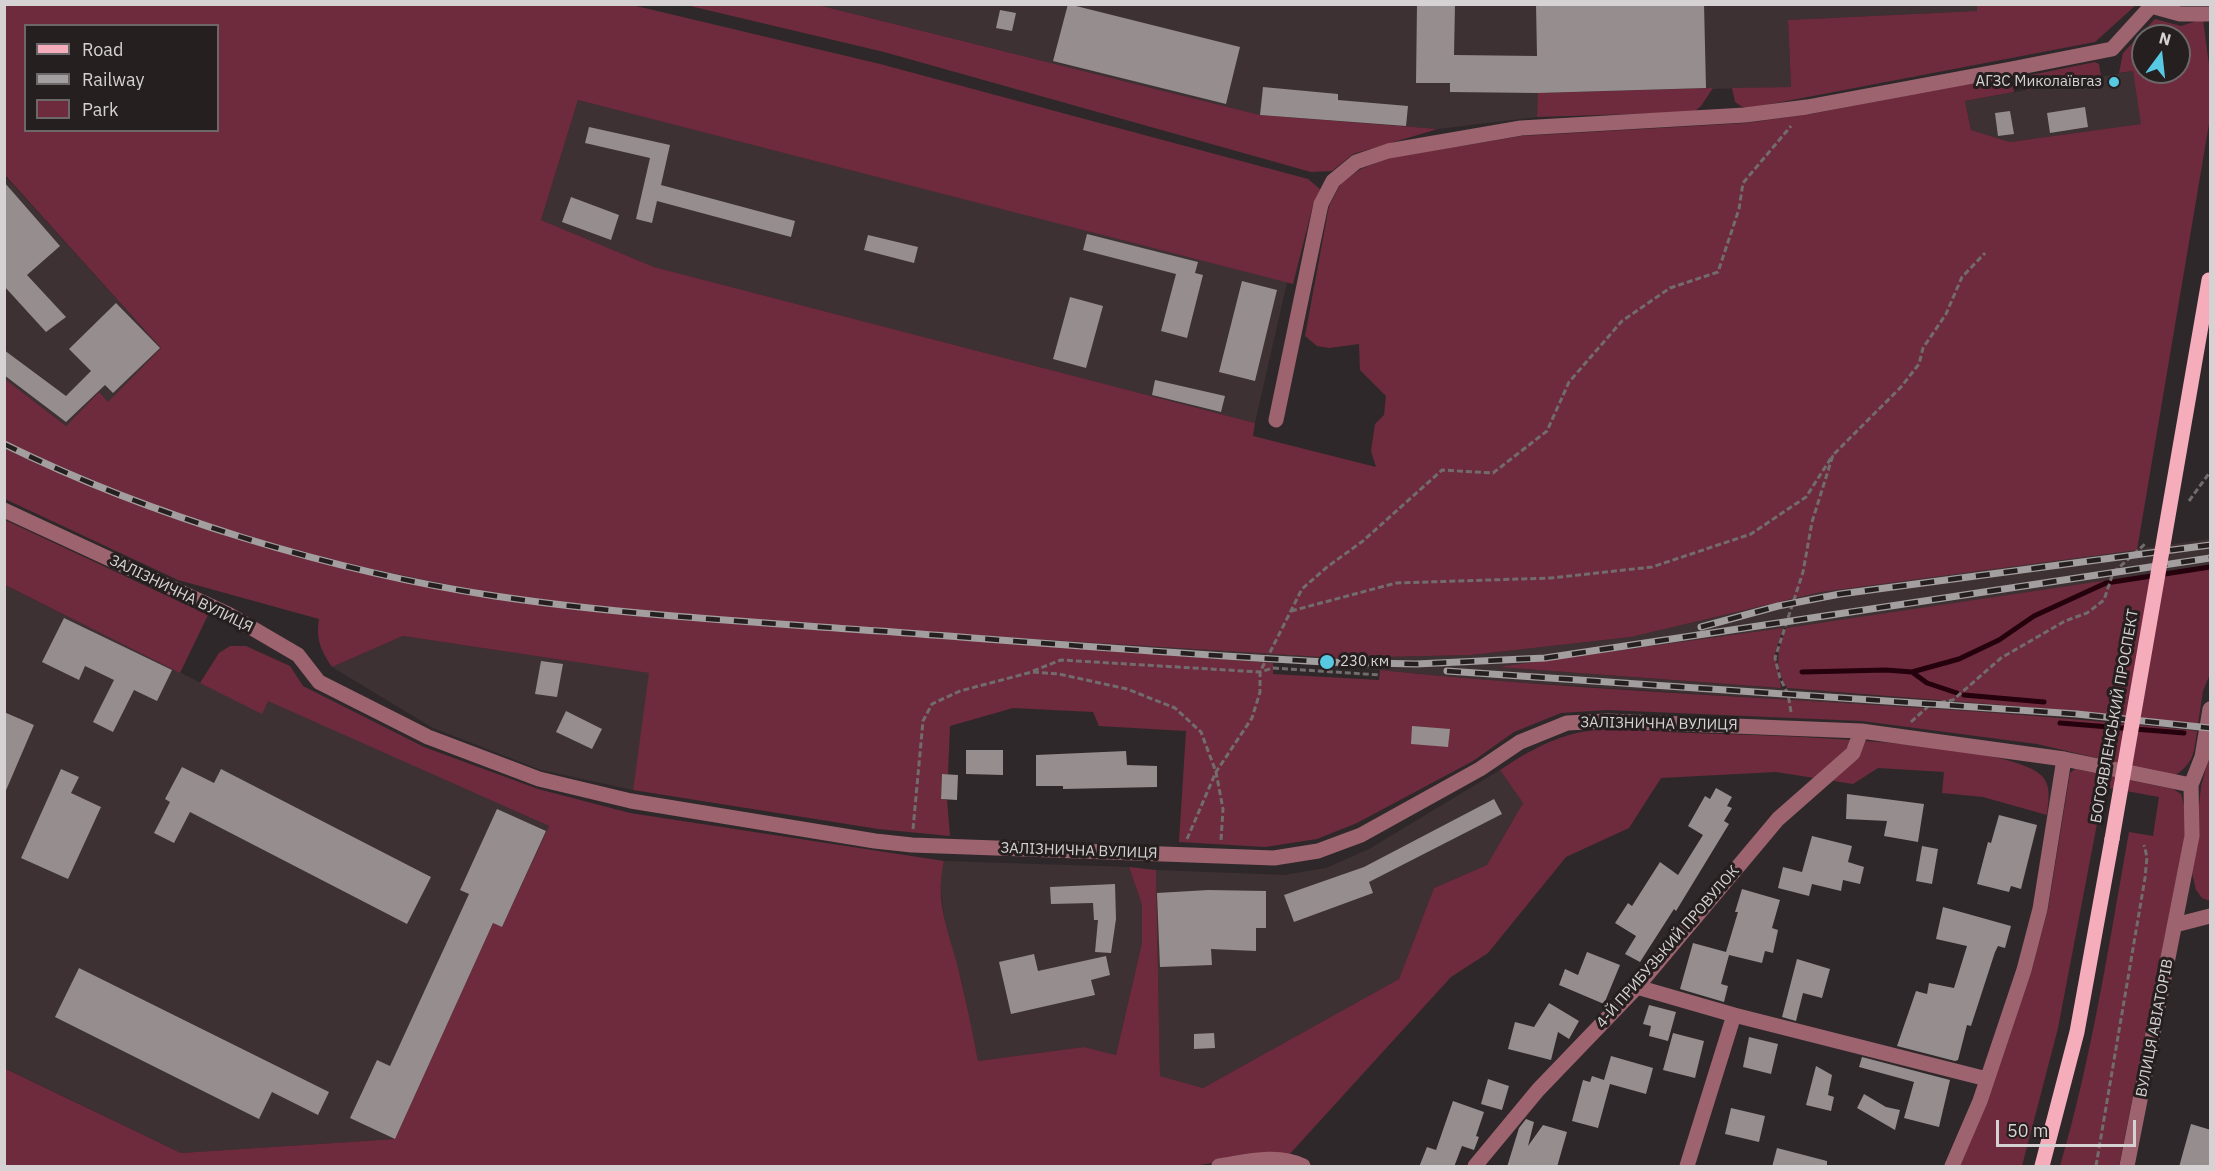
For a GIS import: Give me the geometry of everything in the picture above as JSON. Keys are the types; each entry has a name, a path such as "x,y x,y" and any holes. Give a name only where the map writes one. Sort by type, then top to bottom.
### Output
{"main road":[{"name":"БОГОЯВЛЕНСЬКИЙ ПРОСПЕКТ","path":"2042,1167 2077,1032 2210,275"}],"street":[{"path":"1276,420 1321,204 1333,181 1356,162 1388,152 1521,128 1745,115 1807,107 2112,49 2152,5 2180,14 2211,14"},
{"name":"ЗАЛІЗНИЧНА ВУЛИЦЯ","path":"4,510 228,614 298,655 319,682 428,737 539,779 631,801 912,845 1274,858 1318,851 1361,835 1480,769 1520,742 1567,723 1608,721 1861,730 2064,759 2191,785"},
{"path":"2191,785 2202,757 2211,710"},
{"name":"4-Й ПРИБУЗЬКИЙ ПРОВУЛОК","path":"1475,1167 1538,1090 1637,987 1778,819 1852,753 1861,730"},
{"path":"1952,1167 1987,1079 2025,970 2040,909 2064,759"},
{"name":"ВУЛИЦЯ АВІАТОРІВ","path":"2127,1167 2192,836 2191,785"},
{"path":"2175,925 2211,916"},
{"path":"1637,987 1734,1015 1987,1079"},
{"path":"1687,1167 1734,1015"},
{"path":"1219,1167 1260,1159 1286,1161 1303,1167"}],"path":[{"path":"1182,855 1216,772 1252,718 1260,692 1260,672 1302,589 1327,567 1363,541 1442,470 1493,473 1547,431 1569,382 1622,321 1670,288 1718,272 1739,209 1743,183 1807,107"},
{"path":"1291,611 1396,583 1551,578 1652,567 1751,534 1806,497 1833,455 1901,387 1919,364 1923,348 1946,314 1962,277 1985,254"},
{"path":"1793,726 1788,694 1780,678 1775,658 1803,572 1812,522 1833,455"},
{"path":"1901,736 1917,714 1931,704 1953,700 2001,658 2065,621 2087,613 2104,600 2110,581"},
{"path":"912,845 923,721 932,704 960,691 1032,672 1061,660 1260,672 1273,668 1380,675"},
{"path":"1032,672 1059,674 1126,689 1175,708 1201,732 1216,772 1222,809 1221,857"},
{"path":"2096,1167 2145,878 2147,857 2144,844"}],"shaded area":[{"path":"1977,4 1977,11 1788,20 1791,87 1539,93 1537,117 1438,129 1260,115 818,5"},
{"path":"2131,71 2131,84 2135,84 2142,124 2010,142 1971,130 1965,101"},
{"path":"578,100 1287,282 1255,423 654,267 541,220"},
{"path":"4,175 161,348 108,402 99,392 66,426 5,379"},
{"path":"4,442 156,507 230,531 337,562 494,594 713,619 1338,658 1471,655 1631,637 1821,592 2210,539 2210,565 1858,618 1499,667 2077,711 2210,726 2210,732 2076,718 1498,681 1380,670 714,622 494,598 336,565 229,533 105,490 5,446"},
{"path":"4,585 261,713 268,700 549,826 502,927 493,923 395,1139 181,1153 5,1068"},
{"path":"403,636 650,673 633,790 541,770 433,728 332,667"},
{"path":"1500,770 1523,803 1487,865 1434,888 1399,979 1203,1088 1160,1076 1156,870 1284,875 1326,868 1369,849"},
{"path":"944,861 1129,867 1142,905 1142,943 1116,1055 1084,1047 978,1061 962,981 946,935 940,879"}],"green space":[{"path":"1977,4 2136,5 2095,42 1745,109 1735,102 1732,88 1791,87 1788,20 1977,11"},
{"path":"4,5 632,5 880,64 1308,179 1320,189 1313,205 1293,284 578,100 541,220 654,267 1255,423 1253,436 1376,467 1371,451 1375,424 1384,415 1386,396 1360,370 1359,344 1329,348 1317,346 1305,336 1329,206 1341,183 1361,169 1388,158 1521,136 1746,123 1811,114 2010,75 2014,92 1965,101 1971,130 2010,142 2141,124 2135,84 2191,84 2191,24 2187,24 2203,19 2210,73 2210,118 2137,550 1821,592 1631,637 1471,655 1338,658 713,619 494,594 337,562 156,507 5,442 5,379 66,426 99,392 108,402 161,348 5,175"},
{"path":"686,5 818,5 1260,115 1438,129 1353,154 1332,171 1311,172 884,52"},
{"path":"2155,19 2174,24 2150,24"},
{"path":"2131,44 2131,71 2119,73 2123,53"},
{"path":"2095,62 2099,64 2101,76 2027,90 2026,76"},
{"path":"1713,88 1694,112 1537,117 1538,93"},
{"path":"5,446 121,497 244,540 370,574 494,598 538,604 625,614 1273,663 1273,674 1379,680 1380,670 1584,687 1993,713 2197,731 2192,757 2186,767 2174,776 2037,744 1862,721 1607,710 1561,713 1514,732 1473,761 1357,823 1317,839 1265,847 1179,842 1186,731 1099,726 1093,712 1013,708 950,726 948,774 942,774 941,799 947,800 950,836 878,829 633,790 649,673 403,636 332,667 320,644 319,619 178,580 5,499"},
{"path":"5,520 208,615 180,673 5,585"},
{"path":"2210,565 2210,674 2203,691 2198,724 2077,711 1787,688 1780,673 1778,658 1786,628"},
{"path":"1783,628 1775,653 1781,688 1498,667"},
{"path":"230,646 246,646 290,666 303,686 424,747 538,789 630,813 944,861 941,877 942,908 964,993 978,1061 1084,1047 1116,1055 1142,943 1142,905 1129,867 1156,870 1160,1076 1203,1088 1399,979 1434,888 1487,865 1523,803 1500,770 1533,750 1569,735 1598,730 1630,730 1819,738 1932,747 1981,754 2020,764 2042,776 2048,790 2047,815 1983,797 1942,793 1944,772 1878,768 1853,784 1776,772 1661,778 1629,828 1566,857 1488,953 1451,977 1287,1157 1260,1156 1193,1166 5,1166 4,1068 181,1153 395,1139 493,923 502,927 549,826 268,701 262,714 200,683 219,653"},
{"path":"2210,752 2210,901 2202,898 2196,890 2192,873 2201,787"},
{"path":"2075,769 2173,789 2181,794 2186,813 2185,835 2119,1166 2060,1166 2091,1042 2129,832 2153,836 2159,797 2104,787 2058,1028 2022,1166 1957,1166 2031,973 2048,909 2070,773"}],"building":[{"path":"1068,4 1240,47 1226,104 1053,61"},
{"path":"1417,4 1455,4 1454,55 1537,56 1536,4 1704,4 1706,88 1538,93 1450,92 1450,83 1416,83"},
{"path":"1000,10 1016,13 1012,31 996,28"},
{"path":"1263,87 1338,94 1338,100 1408,106 1406,126 1260,115"},
{"path":"2085,107 2088,127 2050,133 2047,113"},
{"path":"2010,111 2014,134 1998,136 1995,113"},
{"path":"589,127 670,145 661,185 795,221 791,237 657,201 652,223 636,219 650,158 585,143"},
{"path":"4,182 60,246 27,275 66,317 46,332 4,286"},
{"path":"571,197 619,215 611,240 562,222"},
{"path":"1087,234 1198,262 1195,273 1203,275 1187,338 1161,331 1176,274 1083,250"},
{"path":"868,235 918,247 914,263 864,250"},
{"path":"1242,281 1277,290 1255,381 1219,372"},
{"path":"1070,297 1103,306 1086,368 1053,359"},
{"path":"116,303 160,348 113,393 105,385 66,422 4,375 4,350 66,396 91,371 69,349"},
{"path":"1155,380 1225,396 1221,412 1152,395"},
{"path":"64,618 172,670 157,701 134,690 113,732 93,722 114,680 85,666 79,680 42,662"},
{"path":"541,661 563,664 557,697 535,694"},
{"path":"566,711 602,729 592,749 556,732"},
{"path":"4,712 34,725 4,795"},
{"path":"1412,726 1450,729 1448,747 1411,744"},
{"path":"966,750 1003,750 1003,775 966,774"},
{"path":"1126,751 1127,765 1157,766 1157,787 1063,789 1063,786 1036,786 1036,755"},
{"path":"182,767 214,783 221,769 431,877 407,924 190,812 174,843 154,833 170,802 165,799"},
{"path":"61,769 79,777 71,793 101,807 68,879 21,858"},
{"path":"942,774 958,775 957,800 941,799"},
{"path":"1716,788 1732,797 1727,806 1732,808 1724,821 1729,824 1676,911 1674,909 1640,962 1625,954 1636,936 1615,923 1628,903 1632,906 1660,862 1678,875 1703,835 1688,826 1705,796 1710,799"},
{"path":"1847,794 1924,804 1918,842 1884,836 1887,821 1846,819"},
{"path":"1494,799 1502,814 1369,882 1373,893 1294,922 1284,895 1364,867"},
{"path":"497,809 546,831 502,927 493,923 395,1139 350,1118 377,1060 390,1066 469,894 460,890"},
{"path":"1999,815 2037,825 2021,889 2011,886 2009,892 1977,884 1988,842 1991,843"},
{"path":"1812,836 1852,846 1848,862 1864,867 1860,884 1843,880 1841,891 1812,884 1809,896 1778,888 1783,867 1802,872"},
{"path":"1922,846 1938,849 1932,884 1916,881"},
{"path":"1115,884 1116,919 1111,953 1095,952 1098,920 1094,920 1093,903 1051,904 1050,887"},
{"path":"1742,889 1780,900 1772,928 1778,930 1773,953 1765,951 1762,963 1729,955 1721,984 1728,986 1724,1002 1680,989 1693,943 1726,952"},
{"path":"1208,890 1266,891 1266,928 1256,928 1256,951 1211,949 1212,965 1160,967 1157,893"},
{"path":"1943,907 2011,926 2005,948 1998,946 1995,952 1971,1026 1967,1025 1958,1060 1955,1061 1897,1046 1916,991 1927,994 1929,983 1954,988 1967,946 1936,939"},
{"path":"1587,952 1620,965 1604,1004 1559,985 1565,969 1578,975"},
{"path":"1034,954 1038,971 1106,956 1110,975 1091,980 1095,995 1011,1014 999,962"},
{"path":"1797,959 1830,969 1822,998 1803,993 1796,1021 1782,1017"},
{"path":"79,968 329,1092 318,1115 272,1092 259,1119 55,1017"},
{"path":"1549,1003 1579,1021 1569,1039 1558,1032 1551,1060 1508,1049 1515,1022 1534,1027"},
{"path":"1649,1005 1676,1012 1668,1041 1649,1036 1651,1026 1643,1024"},
{"path":"1214,1033 1215,1048 1194,1049 1194,1034"},
{"path":"1673,1033 1704,1041 1695,1078 1663,1070"},
{"path":"1749,1037 1778,1044 1771,1074 1743,1067"},
{"path":"1611,1056 1653,1068 1646,1094 1610,1084 1598,1128 1572,1121 1583,1080 1590,1082 1592,1076 1604,1080"},
{"path":"1862,1057 1950,1080 1939,1127 1904,1118 1914,1082 1859,1067"},
{"path":"1816,1066 1832,1075 1828,1095 1834,1097 1831,1111 1806,1105"},
{"path":"1488,1079 1509,1086 1502,1110 1481,1104"},
{"path":"1864,1094 1886,1107 1900,1110 1895,1130 1857,1108"},
{"path":"1453,1101 1484,1112 1474,1150 1462,1146 1454,1167 1419,1167 1427,1147 1436,1150"},
{"path":"1731,1108 1765,1116 1759,1142 1725,1134"},
{"path":"1526,1119 1534,1122 1528,1146 1543,1125 1567,1132 1557,1167 1507,1167 1519,1128"},
{"path":"2191,1124 2211,1130 2211,1167 2179,1167"},
{"path":"1777,1148 1827,1161 1827,1167 1772,1167"}],"waterway":[{"path":"1912,672 1959,659 1999,640 2034,616 2106,583 2210,567"},
{"path":"1802,672 1886,670 1912,672 1927,683 1957,693"},
{"path":"1964,695 2044,702"},
{"path":"2060,723 2184,733"}],"railway":[{"path":"4,444 120,495 244,538 371,572 434,586 543,603 688,617 1159,652 1327,662 1416,664 1545,658 2210,558"},
{"path":"1701,627 1778,606 1840,594 2210,545"},
{"path":"1447,671 2077,714 2210,728"}],"place":[{"name":"АГЗС Миколаївгаз","path":"2114,82"},
{"name":"230 км","path":"1327,662"}]}
